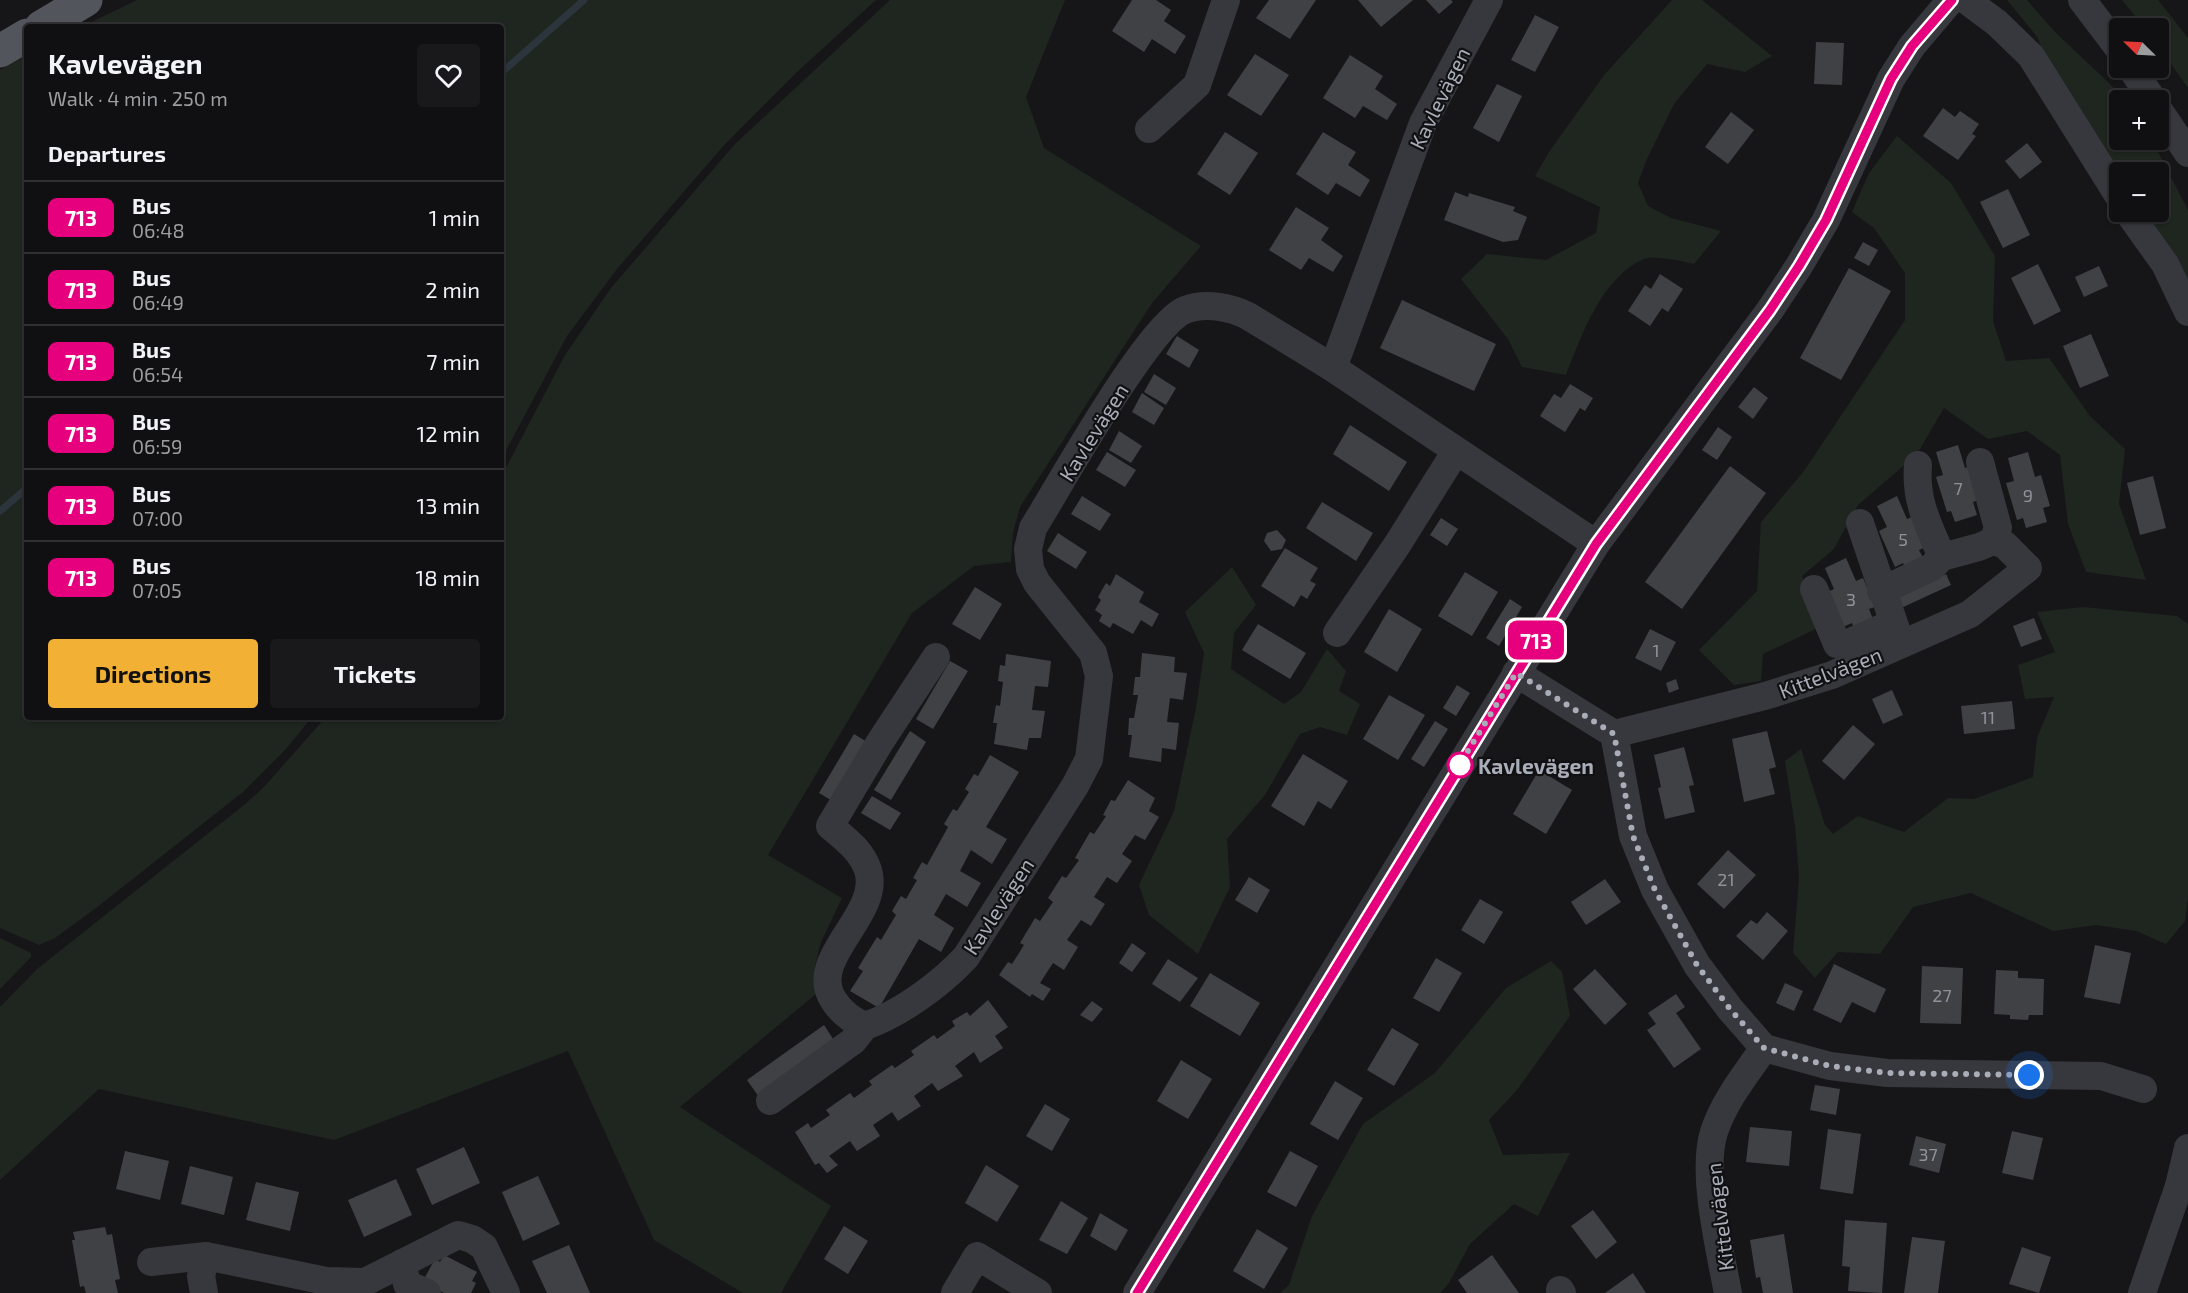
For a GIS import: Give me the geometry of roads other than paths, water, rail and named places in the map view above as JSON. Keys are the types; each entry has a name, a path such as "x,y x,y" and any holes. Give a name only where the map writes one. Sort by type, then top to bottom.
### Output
{"main road":[{"path":"46,24 86,0"},
{"path":"0,51 24,37"}],"street":[{"path":"1149,129 1197,85 1226,0"},
{"name":"Kavlevägen","path":"1333,368 1423,123 1489,0"},
{"path":"1137,1293 1596,544 1770,310 1826,220 1891,79 1912,46 1952,0"},
{"path":"1966,0 1997,23 2031,56 2109,180"},
{"path":"2082,0 2109,36"},
{"path":"2169,125 2188,153"},
{"path":"2135,222 2164,264 2188,312"},
{"name":"Kavlevägen","path":"865,1026 885,1019 951,973 966,957 1075,786 1089,759 1099,676 1093,652 1037,583 1030,569 1028,549 1033,528 1130,373 1161,329 1185,310 1210,306 1236,310 1333,368 1596,544"},
{"path":"1382,592 1462,455"},
{"path":"1337,633 1462,455"},
{"path":"1881,591 1932,567 1942,556 1979,547 1993,541 1998,528 1980,462"},
{"path":"1918,465 1916,485 1942,556"},
{"path":"1814,589 1837,644 1897,634 1860,523"},
{"name":"Kittelvägen","path":"1614,734 1765,696 1832,675 1897,634 1970,614 2028,568 2005,546 1993,541"},
{"path":"770,1101 853,1041 865,1026 850,1020 838,1007 831,996 828,983 829,965 863,908 870,886 868,871 859,851 830,826 880,742 936,657"},
{"path":"1516,673 1614,734 1633,836 1655,890 1697,965 1730,1009 1764,1048 1830,1066 1876,1071 2100,1076 2144,1089"},
{"name":"Kittelvägen","path":"1728,1293 1714,1218 1710,1176 1713,1132 1729,1100 1764,1048"},
{"path":"2142,1293 2183,1187 2188,1148"},
{"path":"151,1262 206,1256 363,1287 402,1263 458,1235 472,1239 484,1247 506,1293"},
{"path":"204,1293 201,1276 206,1256"},
{"path":"955,1293 977,1256 1038,1293"},
{"path":"402,1263 406,1284 427,1293"}],"waterway":[{"path":"504,70 584,0"},
{"path":"0,511 24,491"}],"place":[{"name":"Kavlevägen","path":"1460,765"}]}
